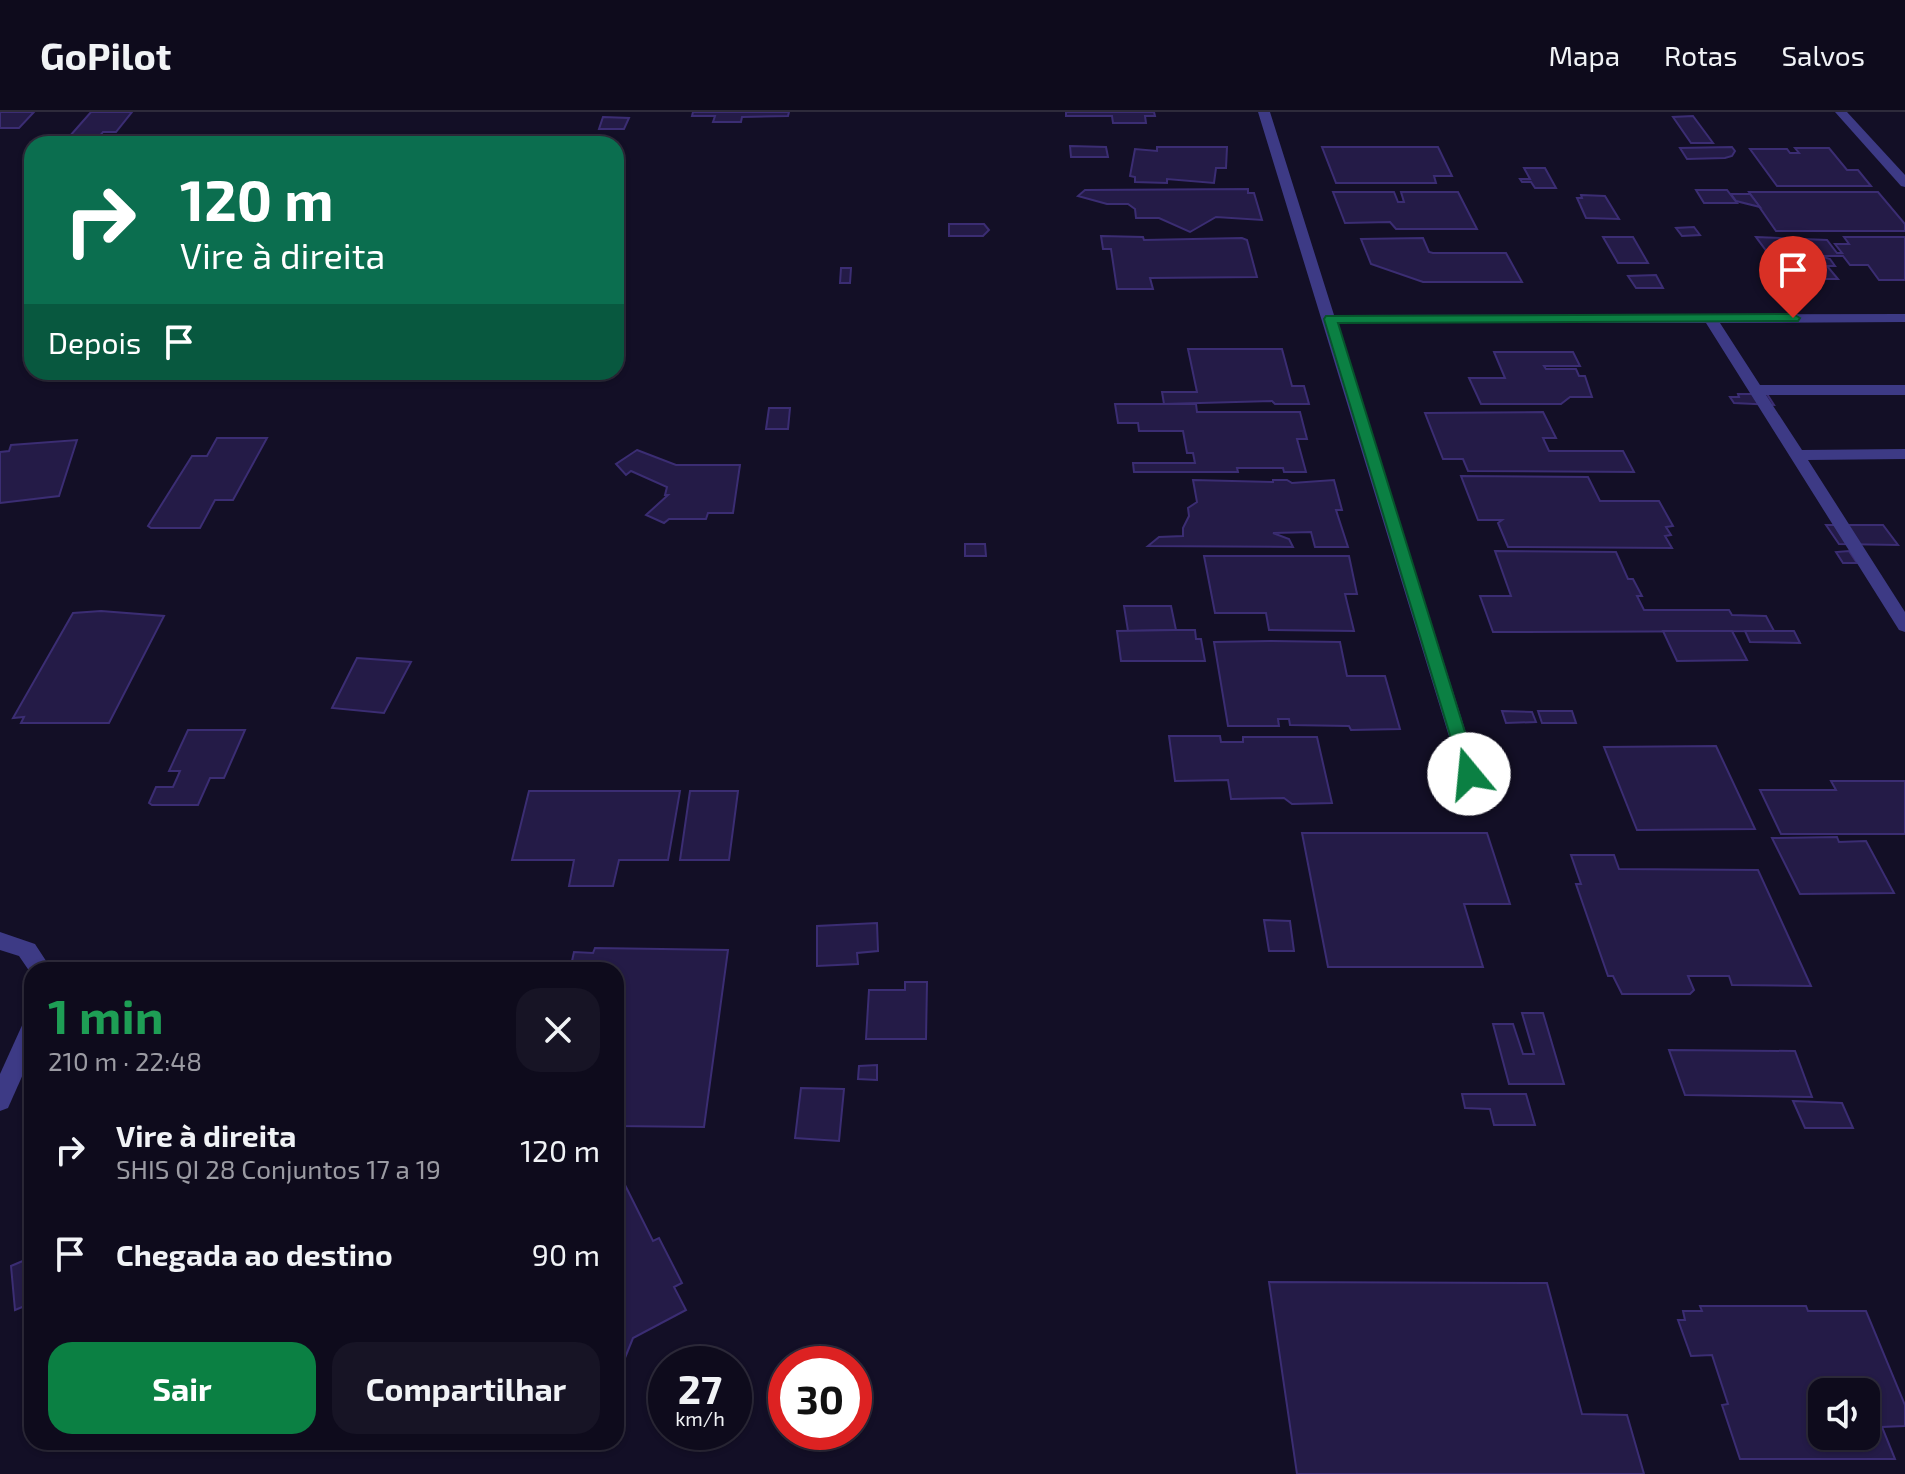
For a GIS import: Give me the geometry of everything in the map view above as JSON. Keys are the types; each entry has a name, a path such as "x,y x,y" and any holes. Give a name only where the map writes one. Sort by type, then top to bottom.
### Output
{"street":[{"path":"1264,112 1331,319 1469,774"},
{"path":"1841,112 1905,183"},
{"path":"1710,318 1905,626"},
{"path":"1331,319 1905,318"},
{"path":"1755,390 1905,390"},
{"path":"1797,455 1905,454"},
{"path":"0,941 27,950 35,962"},
{"path":"0,1101 24,1046"}],"building":[{"path":"0,112 34,112 19,128 0,128"},
{"path":"91,112 132,112 116,132 103,132 100,136 70,136"},
{"path":"693,112 789,112 788,116 742,117 741,122 713,122 715,116 692,116"},
{"path":"1066,112 1154,112 1155,116 1145,116 1146,123 1113,123 1112,116 1066,116"},
{"path":"1693,116 1713,143 1691,143 1673,117"},
{"path":"603,117 629,118 624,129 599,129"},
{"path":"1070,146 1106,147 1108,157 1071,157"},
{"path":"1157,147 1227,147 1226,168 1216,168 1214,183 1167,179 1167,183 1135,182 1135,177 1130,176 1135,149 1157,151"},
{"path":"1322,147 1438,147 1452,176 1434,176 1436,183 1336,183"},
{"path":"1732,147 1735,151 1732,156 1725,158 1687,159 1680,148"},
{"path":"1795,148 1829,148 1847,170 1858,170 1871,186 1777,186 1750,149 1787,149 1790,153 1799,153"},
{"path":"1524,168 1545,168 1556,188 1535,188 1531,182 1522,182 1520,179 1530,179"},
{"path":"1248,189 1248,193 1254,193 1262,220 1216,217 1190,232 1159,218 1136,218 1135,209 1128,204 1107,204 1078,196 1085,190"},
{"path":"1696,190 1727,190 1737,203 1704,203"},
{"path":"1333,192 1394,192 1398,202 1404,202 1401,192 1458,192 1477,229 1396,229 1390,222 1345,223"},
{"path":"1749,192 1878,192 1905,224 1905,231 1776,231"},
{"path":"1731,194 1750,194 1760,207 1736,201"},
{"path":"1581,195 1605,196 1619,219 1586,218 1577,198 1582,198"},
{"path":"949,224 984,224 989,230 983,236 949,236"},
{"path":"1694,227 1700,235 1682,236 1676,228"},
{"path":"1101,236 1143,237 1144,240 1242,238 1247,240 1257,277 1150,278 1153,289 1117,289 1111,249 1103,249"},
{"path":"1603,237 1633,237 1648,263 1618,263"},
{"path":"1756,237 1827,240 1837,253 1842,253 1835,244 1849,244 1844,237 1905,237 1905,280 1879,280 1868,265 1850,265 1843,256 1820,256 1830,259 1835,266 1827,266 1838,279 1787,279"},
{"path":"1423,238 1429,252 1433,253 1506,253 1522,282 1423,282 1371,264 1361,239"},
{"path":"841,268 851,268 850,283 840,283"},
{"path":"1656,275 1663,288 1636,288 1628,276"},
{"path":"1188,349 1282,349 1292,386 1304,386 1309,404 1275,404 1272,401 1164,404 1162,392 1197,392"},
{"path":"1494,352 1573,352 1580,366 1544,366 1546,369 1576,369 1579,376 1585,376 1592,397 1570,397 1561,404 1481,404 1469,378 1505,378"},
{"path":"1738,394 1767,394 1774,405 1734,403 1730,397 1739,397"},
{"path":"1115,404 1196,404 1197,412 1300,412 1307,439 1297,439 1306,472 1284,472 1283,468 1237,468 1238,472 1134,472 1133,463 1195,463 1193,453 1187,453 1183,431 1139,431 1138,423 1118,423"},
{"path":"769,408 790,408 788,429 766,429"},
{"path":"1543,412 1556,438 1543,438 1549,451 1623,451 1634,472 1468,471 1463,459 1443,459 1425,413"},
{"path":"217,438 267,438 233,500 215,500 200,528 148,526 192,456 207,456"},
{"path":"77,440 59,496 0,503 0,452 9,451 11,445"},
{"path":"637,450 676,465 740,465 733,513 708,513 706,519 669,519 664,523 646,515 668,495 665,495 667,487 631,471 626,475 616,464"},
{"path":"1461,476 1588,477 1600,501 1659,501 1673,526 1666,527 1671,535 1665,536 1672,548 1508,547 1498,523 1502,520 1478,520"},
{"path":"1193,480 1287,480 1292,483 1334,480 1342,510 1336,510 1348,547 1315,547 1311,532 1273,533 1289,539 1293,547 1148,546 1159,537 1183,536 1188,508 1197,502"},
{"path":"1826,525 1883,525 1898,545 1839,544"},
{"path":"965,544 985,544 986,556 965,556"},
{"path":"1495,551 1616,552 1628,579 1633,579 1642,596 1637,596 1644,610 1729,610 1732,615 1766,616 1774,631 1493,632 1480,596 1511,596"},
{"path":"1849,551 1857,563 1843,563 1836,552"},
{"path":"1204,556 1349,556 1357,594 1345,594 1354,631 1269,630 1266,613 1215,613"},
{"path":"1124,606 1171,606 1176,630 1128,631"},
{"path":"101,611 164,616 109,723 21,723 24,717 13,718 73,613"},
{"path":"1195,630 1196,639 1201,639 1205,661 1121,661 1117,631"},
{"path":"1663,631 1732,631 1747,660 1677,661"},
{"path":"1745,631 1794,631 1800,643 1750,642"},
{"path":"1214,642 1340,642 1347,676 1385,676 1400,729 1351,730 1349,726 1290,725 1289,719 1278,719 1279,726 1228,726"},
{"path":"357,658 411,662 384,713 332,708"},
{"path":"1502,711 1532,712 1536,722 1506,723"},
{"path":"1538,711 1572,711 1576,723 1542,723"},
{"path":"188,730 245,730 224,778 210,778 198,805 152,805 149,803 156,787 173,787 180,771 169,771"},
{"path":"1169,736 1220,736 1221,742 1243,742 1243,737 1317,737 1332,803 1292,804 1284,798 1231,799 1228,780 1175,781"},
{"path":"1716,746 1755,829 1637,830 1604,747"},
{"path":"1831,781 1905,781 1905,834 1781,834 1760,790 1836,790"},
{"path":"529,791 680,791 668,860 619,860 613,886 569,886 574,860 512,860"},
{"path":"690,791 738,791 729,860 680,860"},
{"path":"1302,833 1487,833 1510,904 1464,904 1483,967 1328,967"},
{"path":"1837,837 1839,842 1866,841 1894,893 1800,894 1772,838"},
{"path":"1571,855 1614,855 1619,869 1758,870 1811,986 1732,985 1729,976 1688,976 1694,990 1690,994 1622,994 1613,976 1608,976 1576,884 1581,884"},
{"path":"1264,920 1290,921 1294,951 1269,951"},
{"path":"877,923 878,951 857,953 858,964 817,966 817,926"},
{"path":"595,948 728,950 704,1127 624,1126 624,962 572,962 574,952 593,953"},
{"path":"905,982 927,982 926,1039 866,1039 869,990 905,990"},
{"path":"1522,1013 1543,1013 1564,1084 1509,1084 1493,1024 1513,1024 1523,1054 1534,1054"},
{"path":"1669,1050 1795,1051 1812,1097 1685,1095"},
{"path":"877,1065 877,1080 858,1079 859,1066"},
{"path":"801,1088 844,1089 839,1141 795,1138"},
{"path":"1462,1094 1526,1094 1535,1125 1494,1125 1490,1109 1465,1108"},
{"path":"1793,1101 1842,1103 1853,1128 1805,1128"},
{"path":"624,1183 653,1241 659,1238 682,1283 674,1287 686,1310 633,1338 624,1360"},
{"path":"24,1260 24,1306 15,1310 11,1266"},
{"path":"1269,1282 1547,1283 1582,1414 1627,1415 1644,1474 1297,1474"},
{"path":"1700,1306 1806,1306 1808,1311 1866,1311 1905,1405 1905,1426 1882,1427 1895,1459 1740,1459 1722,1405 1728,1404 1712,1355 1691,1356 1678,1320 1685,1320 1683,1311 1702,1311"}],"route":[{"path":"1469,774 1331,319 1793,318"}]}
